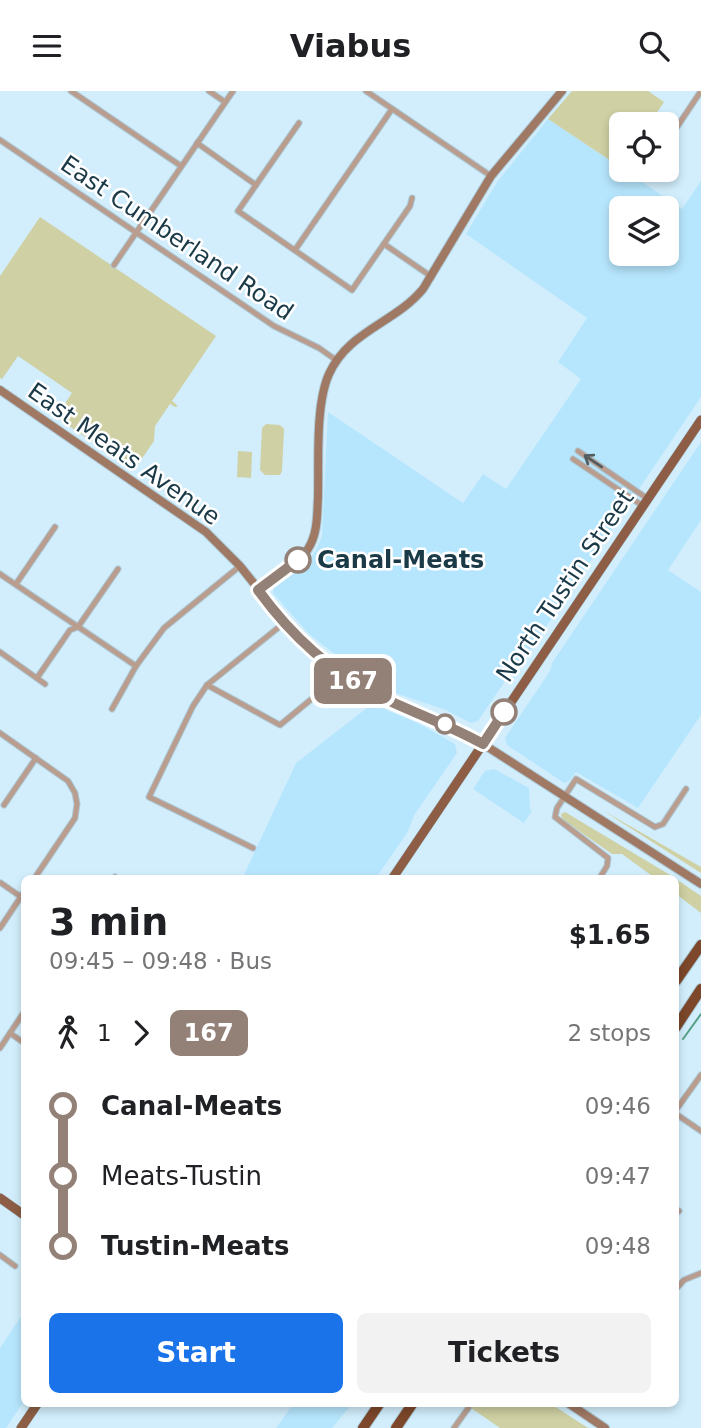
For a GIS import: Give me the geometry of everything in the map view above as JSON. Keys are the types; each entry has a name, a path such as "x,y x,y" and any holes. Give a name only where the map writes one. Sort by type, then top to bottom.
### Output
{"highway":[{"path":"679,977 701,945"},
{"path":"679,1022 701,989"},
{"path":"363,1428 377,1407"},
{"path":"396,1428 410,1407"}],"main road":[{"name":"North Tustin Street","path":"394,875 701,420"},
{"path":"0,1198 21,1213"},
{"path":"21,1428 35,1407"}],"street":[{"path":"71,91 181,166"},
{"path":"209,91 225,102"},
{"path":"114,265 233,91"},
{"path":"366,91 491,176"},
{"path":"258,590 298,559 313,539 322,402 327,379 337,360 356,338 414,299 432,277 491,176 562,91"},
{"path":"679,124 701,91"},
{"path":"295,250 392,109"},
{"path":"299,123 238,211 352,290 410,206 412,198"},
{"name":"East Cumberland Road","path":"0,140 274,326 337,360"},
{"path":"197,143 256,185"},
{"path":"384,244 432,277"},
{"name":"East Meats Avenue","path":"0,390 214,539 240,566 284,623 311,650 342,674 376,694 446,724 483,744 701,884"},
{"path":"578,451 646,502"},
{"path":"573,459 646,502"},
{"path":"16,584 55,527"},
{"path":"112,709 136,666 172,619 240,566"},
{"path":"37,678 70,630 78,627 118,569"},
{"path":"0,574 136,666"},
{"path":"253,848 149,797 193,706 207,685 284,623"},
{"path":"0,652 45,684"},
{"path":"207,685 280,725 342,674"},
{"path":"0,733 68,781 75,793 75,818 37,875"},
{"path":"4,805 36,758"},
{"path":"601,875 608,858 556,819 555,812 576,779 655,827 663,824 686,789"},
{"path":"1,883 21,895"},
{"path":"0,928 21,899"},
{"path":"0,1048 21,1016"},
{"path":"10,1033 21,1041"},
{"path":"679,1108 701,1075"},
{"path":"679,1114 701,1131"},
{"path":"0,1255 15,1266"},
{"path":"679,1286 684,1280 701,1273"},
{"path":"454,1428 467,1407"},
{"path":"574,1407 605,1428"}],"shaded area":[{"path":"548,119 609,160 609,182 642,182 663,196 609,196 609,266 679,266 679,207 682,209 701,181 701,397 525,658 513,669 478,721 471,723 446,710 398,694 360,674 309,634 273,593 274,588 310,559 322,536 328,412 463,503 483,474 506,489 581,379 558,362 587,318 466,234 497,182"},
{"path":"701,442 701,520 668,570 701,592 701,715 638,808 576,772 564,783 507,745 505,738 550,671 552,663"},
{"path":"372,704 418,723 455,744 457,753 415,814 407,833 378,875 244,875 296,763"},
{"path":"494,769 529,788 532,811 524,823 473,789 485,771"},
{"path":"21,1316 21,1406 6,1428 0,1428 0,1348"},
{"path":"291,1407 350,1407 332,1428 276,1428"}],"green space":[{"path":"572,91 648,91 664,102 657,112 609,112 609,160 548,119"},
{"path":"40,217 216,336 172,401 178,406 170,404 155,426 154,441 134,470 56,417 72,393 18,356 2,379 0,378 0,276"},
{"path":"266,424 280,425 284,429 280,475 265,475 260,470 262,428"},
{"path":"238,451 252,452 251,478 237,477"},
{"path":"604,811 701,867 701,873 610,815"},
{"path":"565,812 670,875 651,875 622,854 612,854 562,819 561,814"},
{"path":"679,881 701,896 701,913 679,896"},
{"path":"556,1407 588,1428 500,1428 471,1408"}],"waterway":[{"path":"683,1039 701,1014"}],"bus line":[{"name":"167","path":"298,560 258,590 291,630 330,665 376,694 446,724 483,744 504,712"}],"place":[{"name":"Canal-Meats","path":"298,560"}]}
